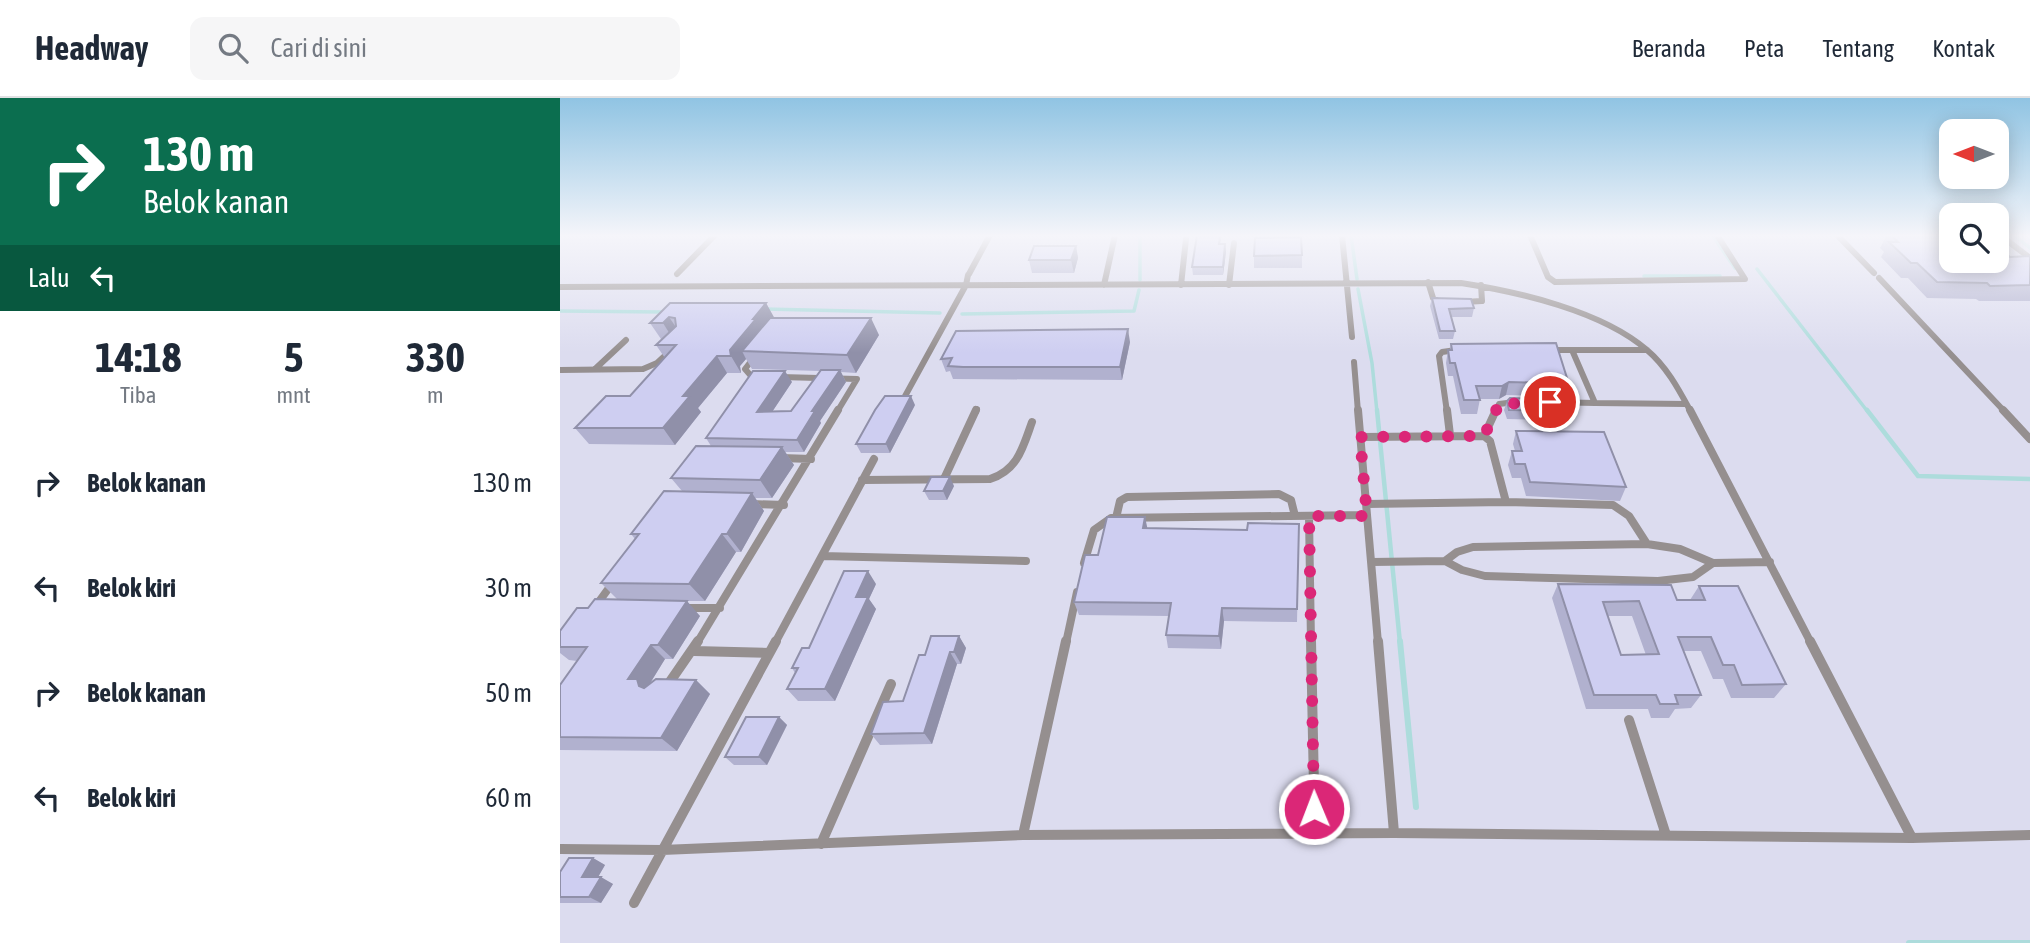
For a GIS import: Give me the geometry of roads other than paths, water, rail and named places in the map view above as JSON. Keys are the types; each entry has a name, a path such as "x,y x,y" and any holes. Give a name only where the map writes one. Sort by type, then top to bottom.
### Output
{"lane":[{"path":"664,286 676,274"},
{"path":"904,398 969,274"},
{"path":"1104,285 1106,274"},
{"path":"1181,285 1182,274"},
{"path":"1228,285 1230,274"},
{"path":"1345,274 1352,337"},
{"path":"1547,274 1555,282 1745,279 1742,274"},
{"path":"1875,274 2030,439"},
{"path":"1428,282 1433,298 1442,303 1482,301 1480,285"},
{"path":"560,287 1428,282 1480,285 1582,318 1634,341 1647,350 1668,375 1770,562 1912,838"},
{"path":"595,369 625,340"},
{"path":"560,370 643,369 657,363 675,345"},
{"path":"760,349 745,369 752,377 763,377"},
{"path":"1450,435 1439,356 1451,350 1464,350"},
{"path":"1545,350 1647,350"},
{"path":"1572,350 1595,403"},
{"path":"1354,362 1394,833"},
{"path":"744,393 752,377"},
{"path":"660,694 694,651 784,505 857,379 775,377"},
{"path":"1484,436 1499,404 1519,402"},
{"path":"1531,402 1686,404"},
{"path":"944,480 977,410"},
{"path":"862,480 944,480 1003,476 1015,466 1032,422"},
{"path":"1360,437 1484,436 1490,441 1506,502"},
{"path":"777,457 811,459"},
{"path":"634,903 874,459"},
{"path":"1116,518 1120,500 1128,497 1240,495 1286,495 1292,500 1295,516"},
{"path":"1366,504 1506,502 1613,505 1623,509 1631,518 1647,544"},
{"path":"746,504 784,505"},
{"path":"1309,516 1315,836"},
{"path":"1083,568 1092,531 1104,521 1116,518 1367,516"},
{"path":"1445,561 1457,552 1473,547 1647,544 1680,548 1713,563 1770,562"},
{"path":"822,556 1026,561"},
{"path":"1372,562 1445,561 1462,570 1485,576 1658,581 1693,577 1713,563"},
{"path":"588,616 618,575"},
{"path":"1023,835 1080,582"},
{"path":"595,607 609,607"},
{"path":"664,608 720,608"},
{"path":"694,651 769,653"},
{"path":"821,844 891,684"},
{"path":"1629,720 1666,835"},
{"path":"560,849 663,850 1023,835 1315,836 1394,833 1912,838 2030,835"}],"waterway":[{"path":"1140,274 1140,280"},
{"path":"1356,274 1357,279"},
{"path":"1761,274 1868,412"},
{"path":"1644,276 1720,276"},
{"path":"1358,289 1372,363 1377,412"},
{"path":"962,314 1134,311 1139,290"},
{"path":"764,309 940,313"},
{"path":"560,311 664,312"},
{"path":"1377,410 1400,643"},
{"path":"1867,410 1918,476 2030,479"},
{"path":"1400,641 1416,807"},
{"path":"1909,943 2030,943"}]}
